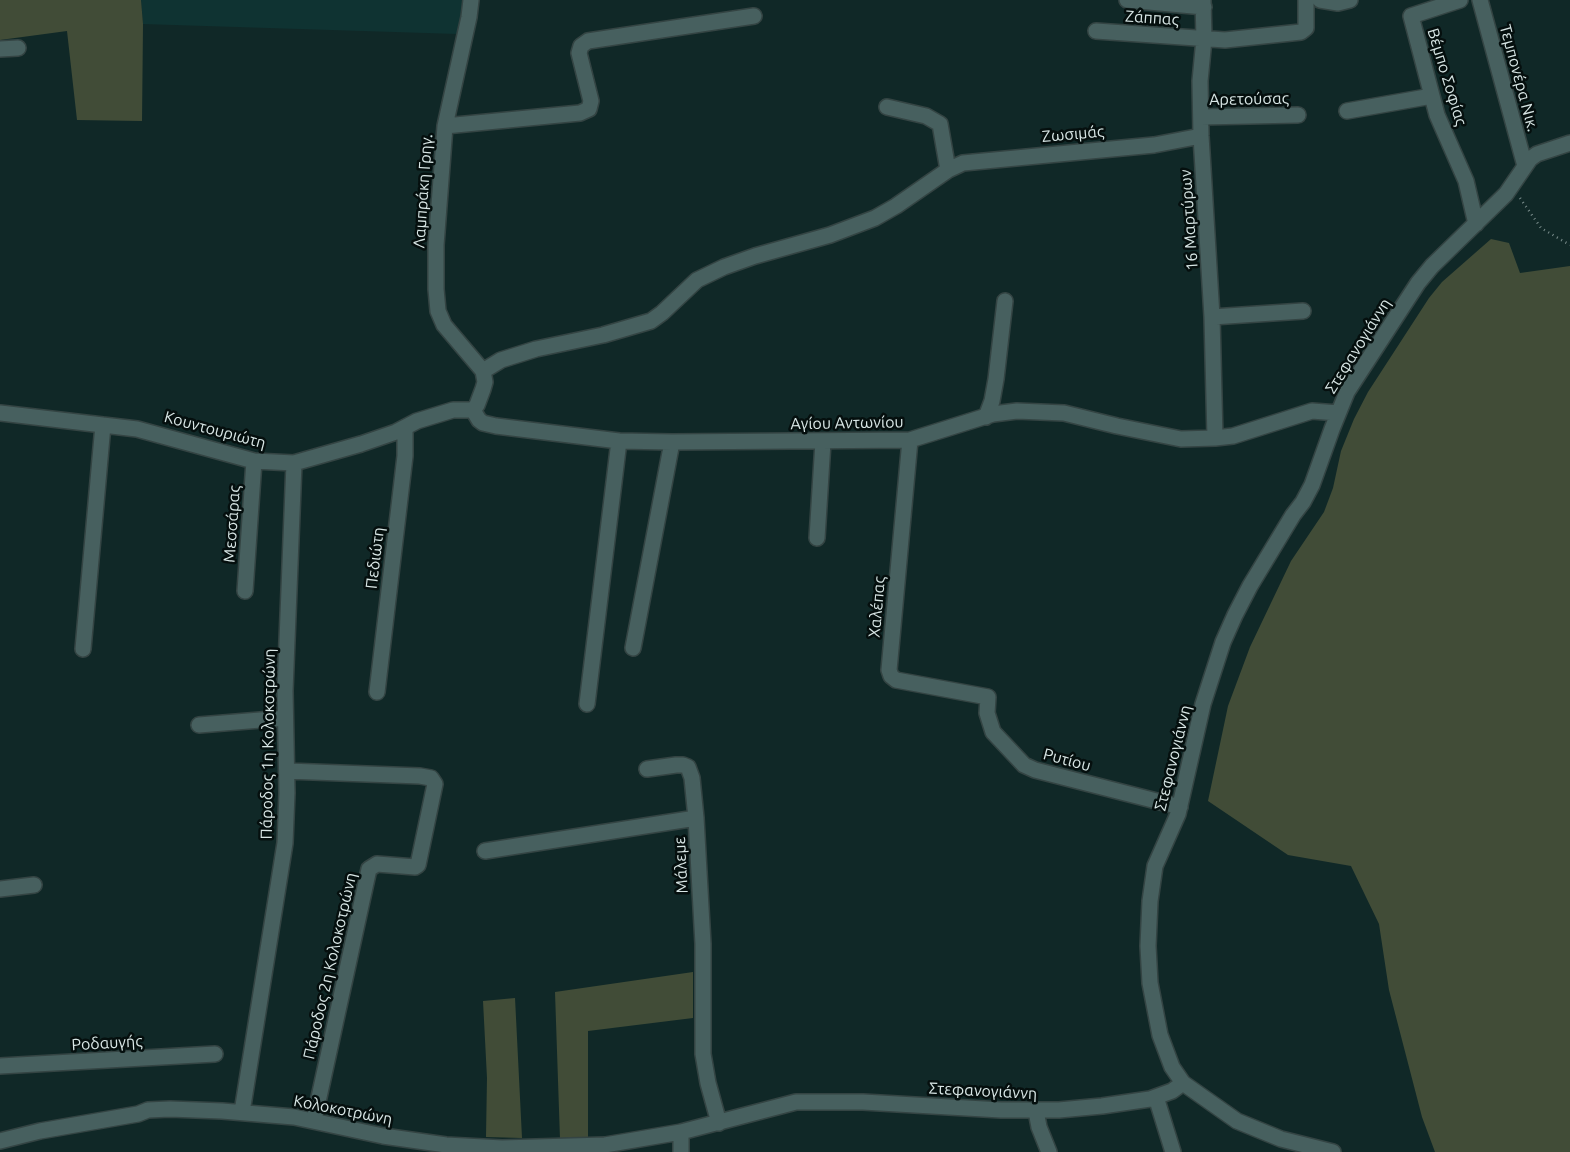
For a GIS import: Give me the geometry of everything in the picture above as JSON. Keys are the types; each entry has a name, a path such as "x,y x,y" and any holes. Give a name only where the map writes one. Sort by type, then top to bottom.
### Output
{"street":[{"name":"Λαμπράκη Γρηγ.","path":"471,0 445,126 436,262 438,308 444,325 483,371"},
{"path":"1127,0 1204,3"},
{"name":"Ζάππας","path":"1096,31 1238,40 1302,32 1306,28 1306,0"},
{"path":"1320,0 1338,3 1350,0"},
{"name":"Βέμπο Σοφίας","path":"1460,0 1411,16 1437,115 1466,181 1476,224"},
{"name":"Τεμπονέρα Νικ.","path":"1480,0 1525,166"},
{"name":"16 Μαρτύρων","path":"1204,3 1204,39 1200,81 1201,136 1212,317 1215,438"},
{"path":"445,126 580,113 589,109 591,102 580,53 581,46 588,41 754,16"},
{"path":"0,49 18,48"},
{"path":"1347,110 1432,96"},
{"path":"887,107 926,116 940,124 948,170"},
{"name":"Αρετούσας","path":"1201,117 1298,116"},
{"name":"Ζωσιμάς","path":"483,371 501,360 536,349 603,335 651,320 662,313 697,280 724,267 755,256 836,233 875,218 963,162 1154,145 1201,136"},
{"name":"Στεφανογιάννη","path":"681,1132 774,1106 796,1102 863,1102 1036,1111 1087,1108 1156,1097 1172,1091 1183,1083 1172,1067 1160,1035 1150,983 1148,946 1150,901 1154,866 1180,808 1203,704 1223,642 1250,586 1312,485 1338,412 1352,384 1418,283 1432,266 1512,186 1525,166 1537,154 1570,143"},
{"path":"986,417 996,380 1005,301"},
{"path":"1212,317 1303,311"},
{"path":"473,410 483,390 485,382 483,371"},
{"name":"Κουντουριώτη","path":"0,413 151,432 254,461 294,463 361,444 453,410 473,410"},
{"name":"Αγίου Αντωνίου","path":"473,410 479,420 496,426 619,441 672,442 910,440 986,417 1018,411 1078,415 1117,426 1171,437 1194,439 1233,436 1312,411 1338,412"},
{"path":"83,649 103,425"},
{"name":"Πεδιώτη","path":"377,692 406,456 405,428"},
{"name":"Χαλέπας","path":"910,440 892,632 891,676 896,680 988,697"},
{"path":"587,704 619,441"},
{"path":"633,648 672,442"},
{"path":"817,538 823,442"},
{"name":"Μεσσάρας","path":"245,591 254,461"},
{"name":"Πάροδος 1η Κολοκοτρώνη","path":"242,1112 284,844 286,771 285,674 294,463"},
{"name":"Ρυτίου","path":"988,697 987,712 993,732 1024,765 1035,770 1180,808"},
{"path":"199,725 285,718"},
{"path":"647,769 683,764 688,767 692,778 696,818"},
{"name":"Πάροδος 2η Κολοκοτρώνη","path":"286,771 415,776 431,778 435,784 418,865 415,867 377,864 369,869 314,1120"},
{"name":"Μάλεμε","path":"484,851 696,818 703,952 703,1054 708,1082 719,1122"},
{"path":"0,889 34,885"},
{"name":"Ροδαυγής","path":"0,1066 215,1054"},
{"path":"1183,1083 1237,1121 1280,1139 1333,1152"},
{"path":"1156,1097 1173,1152"},
{"name":"Κολοκοτρώνη","path":"0,1141 40,1131 138,1114 148,1110 242,1112 314,1120 446,1149 605,1145 681,1132"},
{"path":"1036,1111 1049,1152"},
{"path":"680,1152 681,1132"}],"path":[{"path":"1512,186 1540,228 1570,245"}],"shaded area":[{"path":"141,0 466,0 458,34 143,24"}],"green space":[{"path":"0,0 141,0 143,24 142,121 77,120 67,31 0,40"},
{"path":"1491,239 1509,243 1520,273 1570,266 1570,1152 1435,1152 1422,1117 1389,990 1379,924 1351,866 1288,855 1208,801 1228,706 1250,647 1291,561 1324,512 1333,488 1341,451 1354,419 1368,392 1429,298 1442,282"},
{"path":"693,972 693,1018 588,1031 588,1138 560,1139 555,992"},
{"path":"515,998 522,1138 486,1137 487,1078 483,1001"}]}
